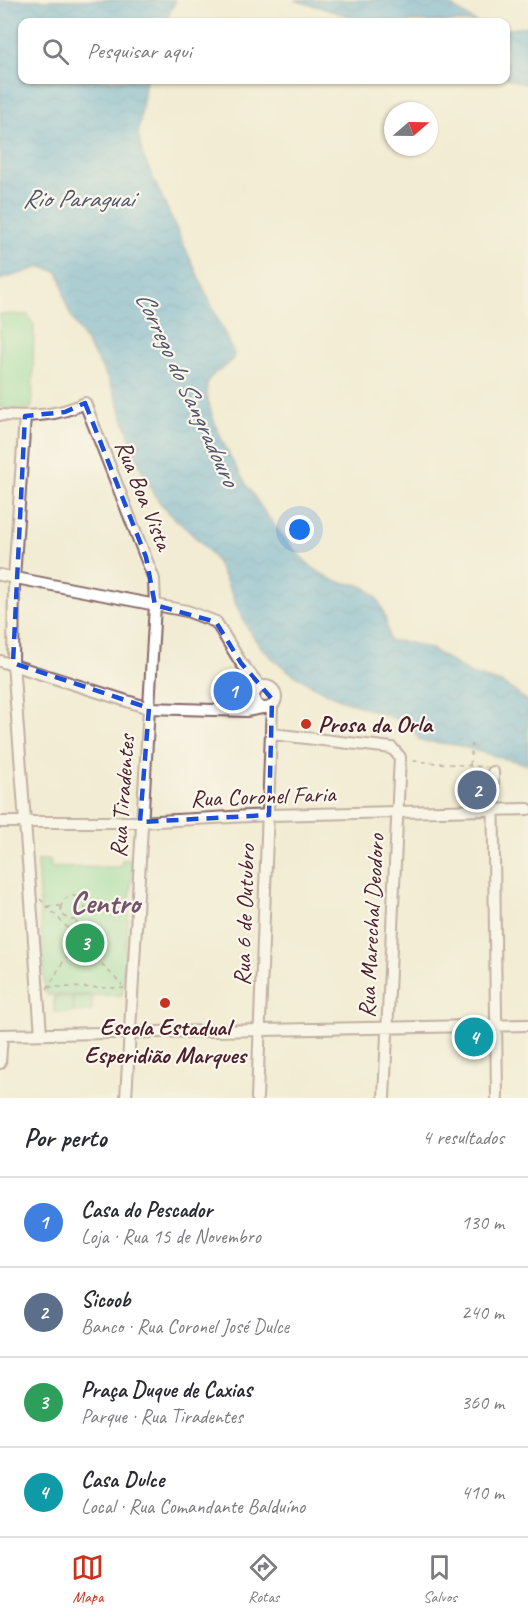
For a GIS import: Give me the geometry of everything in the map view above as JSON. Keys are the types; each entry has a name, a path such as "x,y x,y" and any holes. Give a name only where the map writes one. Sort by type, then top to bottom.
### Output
{"street":[{"name":"Rua Boa Vista","path":"25,416 65,412 85,403 146,556 154,579 155,604"},
{"path":"0,415 25,416 14,578 12,663 41,1034"},
{"path":"0,574 187,611 216,622 241,663 261,687"},
{"name":"Rua Tiradentes","path":"126,1098 140,822 155,604"},
{"path":"0,661 149,708 246,711 267,707 276,697 274,691 269,687 261,687"},
{"path":"261,687 254,696 256,703 267,707"},
{"name":"Rua 6 de Outubro","path":"257,1098 272,734 267,707"},
{"name":"Rua Marechal Deodoro","path":"272,734 392,748 400,757 384,1098"},
{"path":"493,772 497,1098"},
{"name":"Rua Coronel Faria","path":"0,822 140,822 269,815 528,809"},
{"path":"0,1063 1,1035 528,1025"}],"path":[{"path":"470,766 472,744"},
{"path":"413,761 491,767 493,772"},
{"path":"67,896 79,897 85,907 83,915 76,919 65,918 60,906 67,896"},
{"path":"39,899 125,988 48,987"},
{"path":"47,906 60,906"},
{"path":"45,992 78,937 76,919"}],"highlighted area":[{"path":"85,403 146,557 155,605 216,622 241,663 272,699 269,815 140,822 149,708 13,663 25,416 65,412"}],"green space":[{"path":"0,314 28,315 34,326 32,406 30,409 0,408"},
{"path":"50,860 51,868 121,867 122,860 133,860 122,995 48,995 45,992 37,861"},
{"path":"92,996 92,1011 74,1012 73,997"},
{"path":"54,997 72,997 73,1012 54,1012"}],"water":[{"name":"Rio Paraguai","path":"0,0 176,0 167,18 18,18 18,84 145,84 138,135 143,156 234,354 229,364 211,377 207,387 210,407 230,456 263,510 297,553 325,576 340,582 362,586 375,596 383,610 389,641 407,642 431,649 471,674 502,683 528,701 528,765 456,745 421,741 410,727 403,723 317,688 271,657 249,630 211,555 195,536 167,511 152,491 140,466 108,379 67,307 58,272 41,267 0,280"},
{"path":"294,0 442,0 470,18 356,18"},
{"path":"528,26 528,85 510,79 510,29"}],"place":[{"name":"Casa do Pescador","path":"233,691"},
{"name":"Prosa da Orla","path":"306,724"},
{"name":"Sicoob","path":"477,790"},
{"name":"Praça Duque de Caxias","path":"85,943"},
{"name":"Escola Estadual Esperidião Marques","path":"165,1003"},
{"name":"Casa Dulce","path":"474,1037"}],"district":[{"name":"Centro","path":"105,903"}],"water label":[{"name":"Corrego do Sangradouro","path":"188,388"}]}
